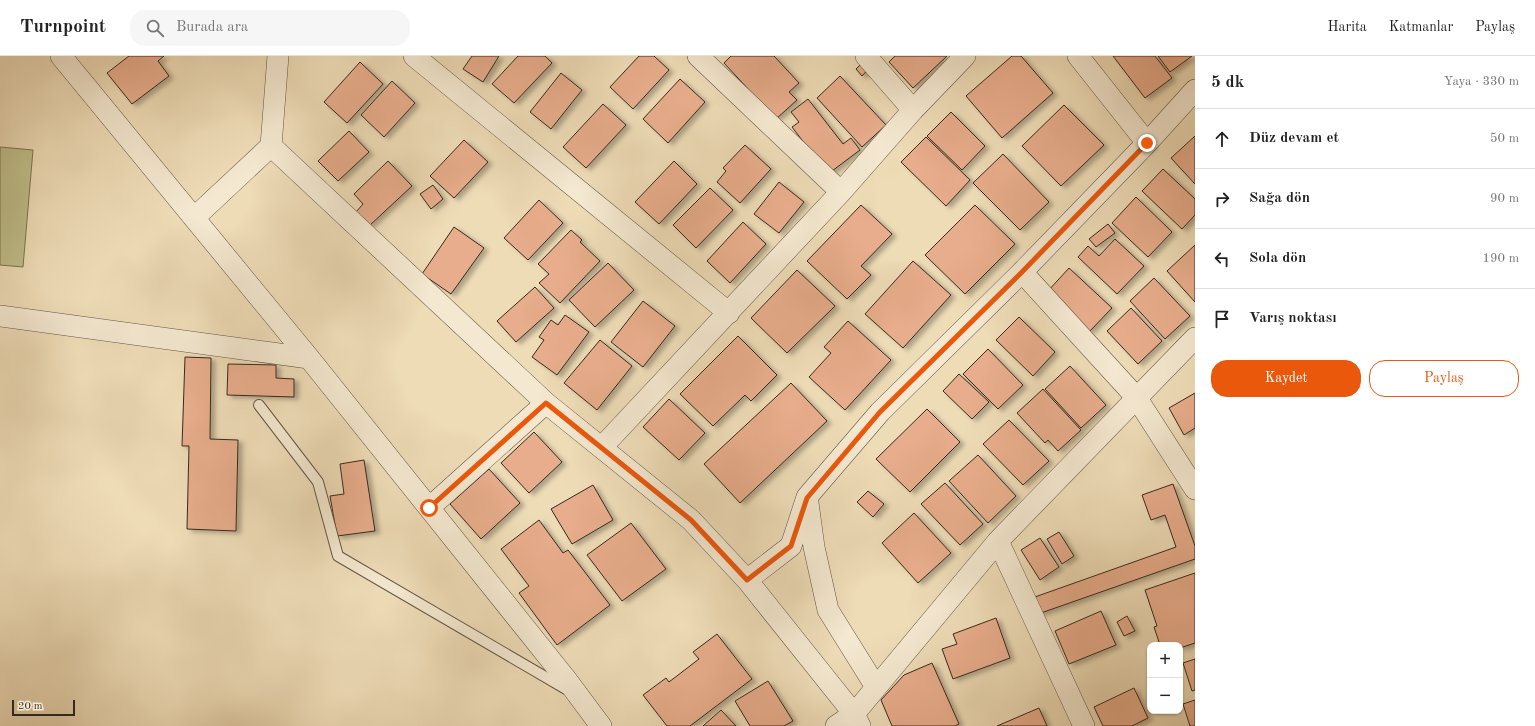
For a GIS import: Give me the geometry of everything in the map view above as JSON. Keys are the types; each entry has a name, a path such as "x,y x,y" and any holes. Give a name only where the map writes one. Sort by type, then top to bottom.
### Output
{"street":[{"path":"61,56 309,358 580,697 601,726"},
{"path":"194,218 271,146 278,56"},
{"path":"414,56 729,313"},
{"path":"698,56 841,192"},
{"path":"866,56 913,110"},
{"path":"602,447 729,313 841,192 913,110 965,56"},
{"path":"1078,56 1147,143"},
{"path":"747,580 791,546 807,498 880,412 1022,272 1147,143 1195,90"},
{"path":"271,146 546,403 691,520 747,580 857,720"},
{"path":"1022,272 1136,397 1195,489"},
{"path":"0,316 309,358"},
{"path":"836,726 857,720 876,687 998,541 1136,397 1195,338"},
{"path":"429,508 546,403"},
{"path":"807,498 814,547 828,610 876,687"},
{"path":"998,541 1084,726"}],"lane":[{"path":"259,405 318,482 338,556 580,697"}],"shaded area":[{"path":"0,147 33,150 23,267 0,265"}],"building":[{"path":"129,56 164,56 158,61 169,76 132,104 107,73"},
{"path":"472,56 499,56 483,82 463,69"},
{"path":"518,56 545,56 552,63 514,103 492,84"},
{"path":"639,56 654,56 669,70 633,109 610,87"},
{"path":"731,56 774,56 799,83 789,92 797,100 776,119 724,63"},
{"path":"895,56 947,56 913,88 889,62"},
{"path":"1012,56 1021,56 1053,93 1002,138 966,96"},
{"path":"1113,56 1155,56 1172,78 1145,98"},
{"path":"1158,56 1192,56 1170,72"},
{"path":"865,60 872,65 862,76 856,69"},
{"path":"360,62 383,84 347,123 324,102"},
{"path":"561,73 582,90 551,129 530,112"},
{"path":"840,76 886,125 862,147 817,98"},
{"path":"680,79 705,102 668,143 643,119"},
{"path":"392,81 415,103 384,137 361,115"},
{"path":"808,99 843,144 851,138 860,150 828,174 792,127 799,122 791,112"},
{"path":"603,104 626,125 586,168 563,147"},
{"path":"1064,105 1104,145 1061,186 1022,146"},
{"path":"951,112 985,146 962,170 927,136"},
{"path":"349,131 369,152 338,181 318,161"},
{"path":"1195,136 1195,184 1171,158"},
{"path":"926,137 970,180 946,206 901,162"},
{"path":"464,140 488,162 454,198 430,176"},
{"path":"745,145 771,169 740,203 717,182 726,171 723,168"},
{"path":"1003,154 1049,202 1020,230 973,183"},
{"path":"388,161 412,186 369,226 356,212 363,204 354,194"},
{"path":"674,161 697,184 659,224 635,202"},
{"path":"1163,169 1195,199 1195,215 1182,229 1142,191"},
{"path":"779,182 804,202 779,233 754,214"},
{"path":"433,185 443,199 431,209 420,194"},
{"path":"710,188 733,210 696,248 673,225"},
{"path":"1136,197 1172,232 1148,257 1112,223"},
{"path":"539,200 563,223 528,260 504,238"},
{"path":"861,205 892,234 861,266 871,275 847,299 807,261"},
{"path":"975,205 1015,244 965,294 925,255"},
{"path":"743,222 766,244 730,283 707,261"},
{"path":"1108,224 1115,233 1096,247 1089,239"},
{"path":"454,227 484,248 451,294 422,274"},
{"path":"571,230 582,240 580,242 600,261 560,303 539,283 549,274 538,264"},
{"path":"1115,239 1144,266 1117,294 1078,257 1088,246 1099,256"},
{"path":"1195,245 1195,302 1167,271"},
{"path":"913,261 951,295 903,348 865,314"},
{"path":"608,263 634,290 595,327 569,300"},
{"path":"1069,268 1112,308 1089,332 1047,292"},
{"path":"797,270 835,306 787,353 751,318"},
{"path":"1154,278 1190,316 1165,339 1130,301"},
{"path":"535,287 554,308 516,342 497,321"},
{"path":"643,301 675,326 643,367 611,342"},
{"path":"1131,308 1162,341 1138,364 1107,331"},
{"path":"565,315 589,332 557,375 532,357 544,340 539,337 551,320 558,325"},
{"path":"1019,317 1055,352 1033,376 996,340"},
{"path":"848,321 891,360 845,410 809,377 831,353 824,347"},
{"path":"738,336 777,375 751,401 745,395 713,426 680,394"},
{"path":"600,340 632,366 597,410 564,383"},
{"path":"988,349 1023,385 998,409 963,374"},
{"path":"185,357 211,358 210,439 238,440 236,531 187,529 189,446 182,446"},
{"path":"228,364 276,365 276,378 294,379 294,397 227,395"},
{"path":"1070,366 1106,405 1081,428 1045,389"},
{"path":"959,374 989,402 972,419 943,391"},
{"path":"791,383 827,421 740,503 704,464"},
{"path":"1043,389 1081,430 1058,451 1048,440 1045,443 1017,413"},
{"path":"1195,393 1195,428 1184,435 1169,408"},
{"path":"669,399 705,433 679,460 643,427"},
{"path":"927,409 960,442 910,492 876,459"},
{"path":"1009,420 1049,461 1023,485 983,444"},
{"path":"534,432 562,462 529,493 501,463"},
{"path":"978,455 1016,496 988,523 949,481"},
{"path":"364,460 375,531 337,536 330,496 344,494 340,464"},
{"path":"489,469 520,503 481,539 450,504"},
{"path":"945,483 983,524 960,545 921,504"},
{"path":"1173,484 1195,546 1195,559 1038,614 1032,598 1176,547 1165,515 1151,520 1142,495"},
{"path":"593,485 613,520 572,544 551,509"},
{"path":"868,491 884,504 873,517 857,502"},
{"path":"914,513 951,553 918,583 882,543"},
{"path":"539,520 563,553 568,550 610,605 557,645 519,593 529,586 501,549"},
{"path":"631,523 666,569 622,601 587,555"},
{"path":"1059,532 1074,556 1062,564 1047,539"},
{"path":"1040,538 1059,567 1040,580 1021,550"},
{"path":"1195,573 1195,643 1183,647 1183,642 1159,642 1154,627 1157,626 1145,590"},
{"path":"1101,611 1116,645 1069,664 1055,631"},
{"path":"1127,616 1135,631 1124,636 1117,622"},
{"path":"996,618 1010,658 953,679 942,649 957,644 953,634"},
{"path":"717,634 752,679 690,726 667,726 643,695 666,678 669,682 699,659 693,652"},
{"path":"1195,659 1195,690 1192,691 1183,663"},
{"path":"932,663 959,724 955,726 892,726 881,700 904,675"},
{"path":"768,681 793,721 784,726 750,726 735,701"},
{"path":"1134,688 1148,718 1132,726 1103,726 1094,707"},
{"path":"1195,700 1195,726 1190,726 1183,704"},
{"path":"1039,708 1047,726 997,726"},
{"path":"721,710 736,726 703,726"}],"route":[{"path":"429,508 546,403 691,520 747,580 791,546 807,498 880,412 1022,272 1147,143"}]}
